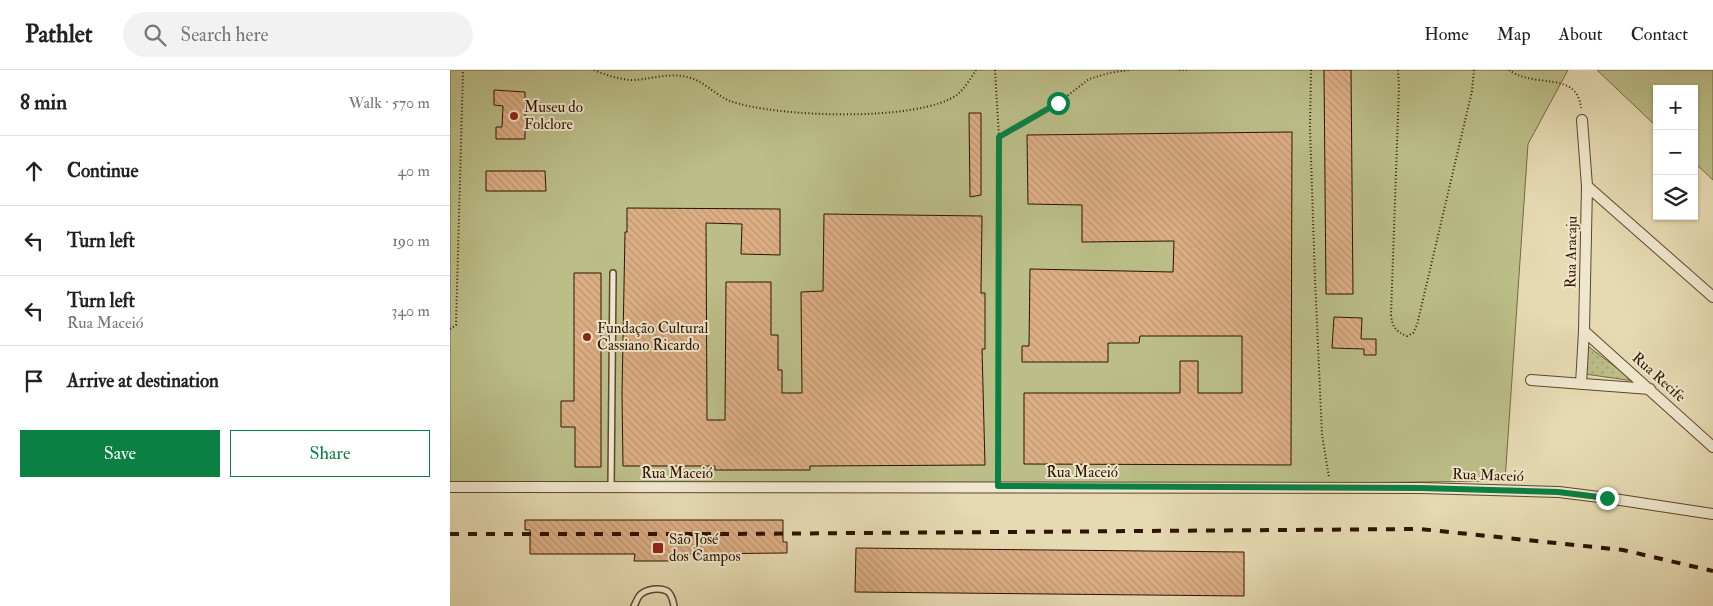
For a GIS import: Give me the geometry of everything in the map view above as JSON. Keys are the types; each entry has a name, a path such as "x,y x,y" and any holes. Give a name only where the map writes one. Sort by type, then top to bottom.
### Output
{"street":[{"name":"Rua Aracaju","path":"1581,384 1587,186 1582,120"},
{"path":"1587,186 1713,297"},
{"name":"Rua Recife","path":"1584,331 1713,447"},
{"path":"1531,380 1650,389"},
{"name":"Rua Maceió","path":"450,487 1331,487 1558,492 1713,514"}],"lane":[{"path":"611,488 613,273"},
{"path":"634,606 640,596 648,590 658,590 667,591 671,595 674,606"}],"path":[{"path":"450,329 456,325 463,70"},
{"path":"594,70 611,77 630,80 670,75 689,77 729,100 756,107 798,113 844,115 900,111 942,103 958,94 976,70"},
{"path":"995,70 999,137 998,486"},
{"path":"999,137 1058,103 1089,79 1129,70"},
{"path":"1179,70 1189,70"},
{"path":"1311,70 1310,128 1314,279 1322,435 1331,487"},
{"path":"1398,70 1391,315 1392,324 1400,334 1407,336 1414,334 1417,326 1472,91 1474,70"},
{"path":"1509,70 1515,74 1525,76 1552,78"},
{"path":"1568,82 1575,87 1580,97 1582,120"}],"green space":[{"path":"450,70 1568,70 1528,144 1505,481 1004,487 450,483"},
{"path":"1597,70 1713,70 1713,180 1698,166 1698,85 1653,85 1653,123"},
{"path":"1585,344 1634,381 1585,374"}],"building":[{"path":"1324,70 1351,70 1353,294 1326,294"},
{"name":"Museu do Folclore","path":"494,90 525,92 525,139 496,139 496,127 502,127 503,106 494,105"},
{"path":"969,113 981,113 981,195 970,197"},
{"path":"1292,132 1291,465 1024,464 1024,393 1180,393 1180,361 1198,361 1198,393 1242,393 1242,336 1140,336 1139,343 1108,343 1108,362 1022,362 1022,346 1029,346 1030,269 1173,272 1174,241 1082,242 1082,205 1028,204 1027,135"},
{"name":"Museu do Folclore","path":"486,171 545,171 546,191 486,191"},
{"path":"627,208 780,209 780,255 741,254 742,224 706,223 707,420 725,420 726,282 771,282 771,335 778,335 778,370 782,370 782,393 802,393 801,292 823,291 824,214 982,216 981,293 985,293 985,349 982,349 985,465 810,466 810,470 715,470 715,466 623,466 622,394"},
{"name":"Fundação Cultural Cassiano Ricardo","path":"574,273 601,273 601,467 575,467 575,427 561,427 561,401 574,401"},
{"path":"1334,317 1362,318 1361,339 1376,339 1376,355 1364,355 1364,349 1332,348"},
{"path":"525,520 783,520 783,542 787,542 787,553 688,554 688,561 634,561 635,554 530,554 530,530 525,530"},
{"path":"856,548 1244,552 1244,596 855,592"}],"railway":[{"path":"450,534 1420,529 1623,550 1713,571"}],"place":[{"name":"Museu do Folclore","path":"514,116"},
{"name":"Fundação Cultural Cassiano Ricardo","path":"587,337"},
{"name":"São José dos Campos","path":"658,548"}],"route":[{"path":"1058,103 999,137 998,486 1421,488 1558,492 1607,498"}]}
